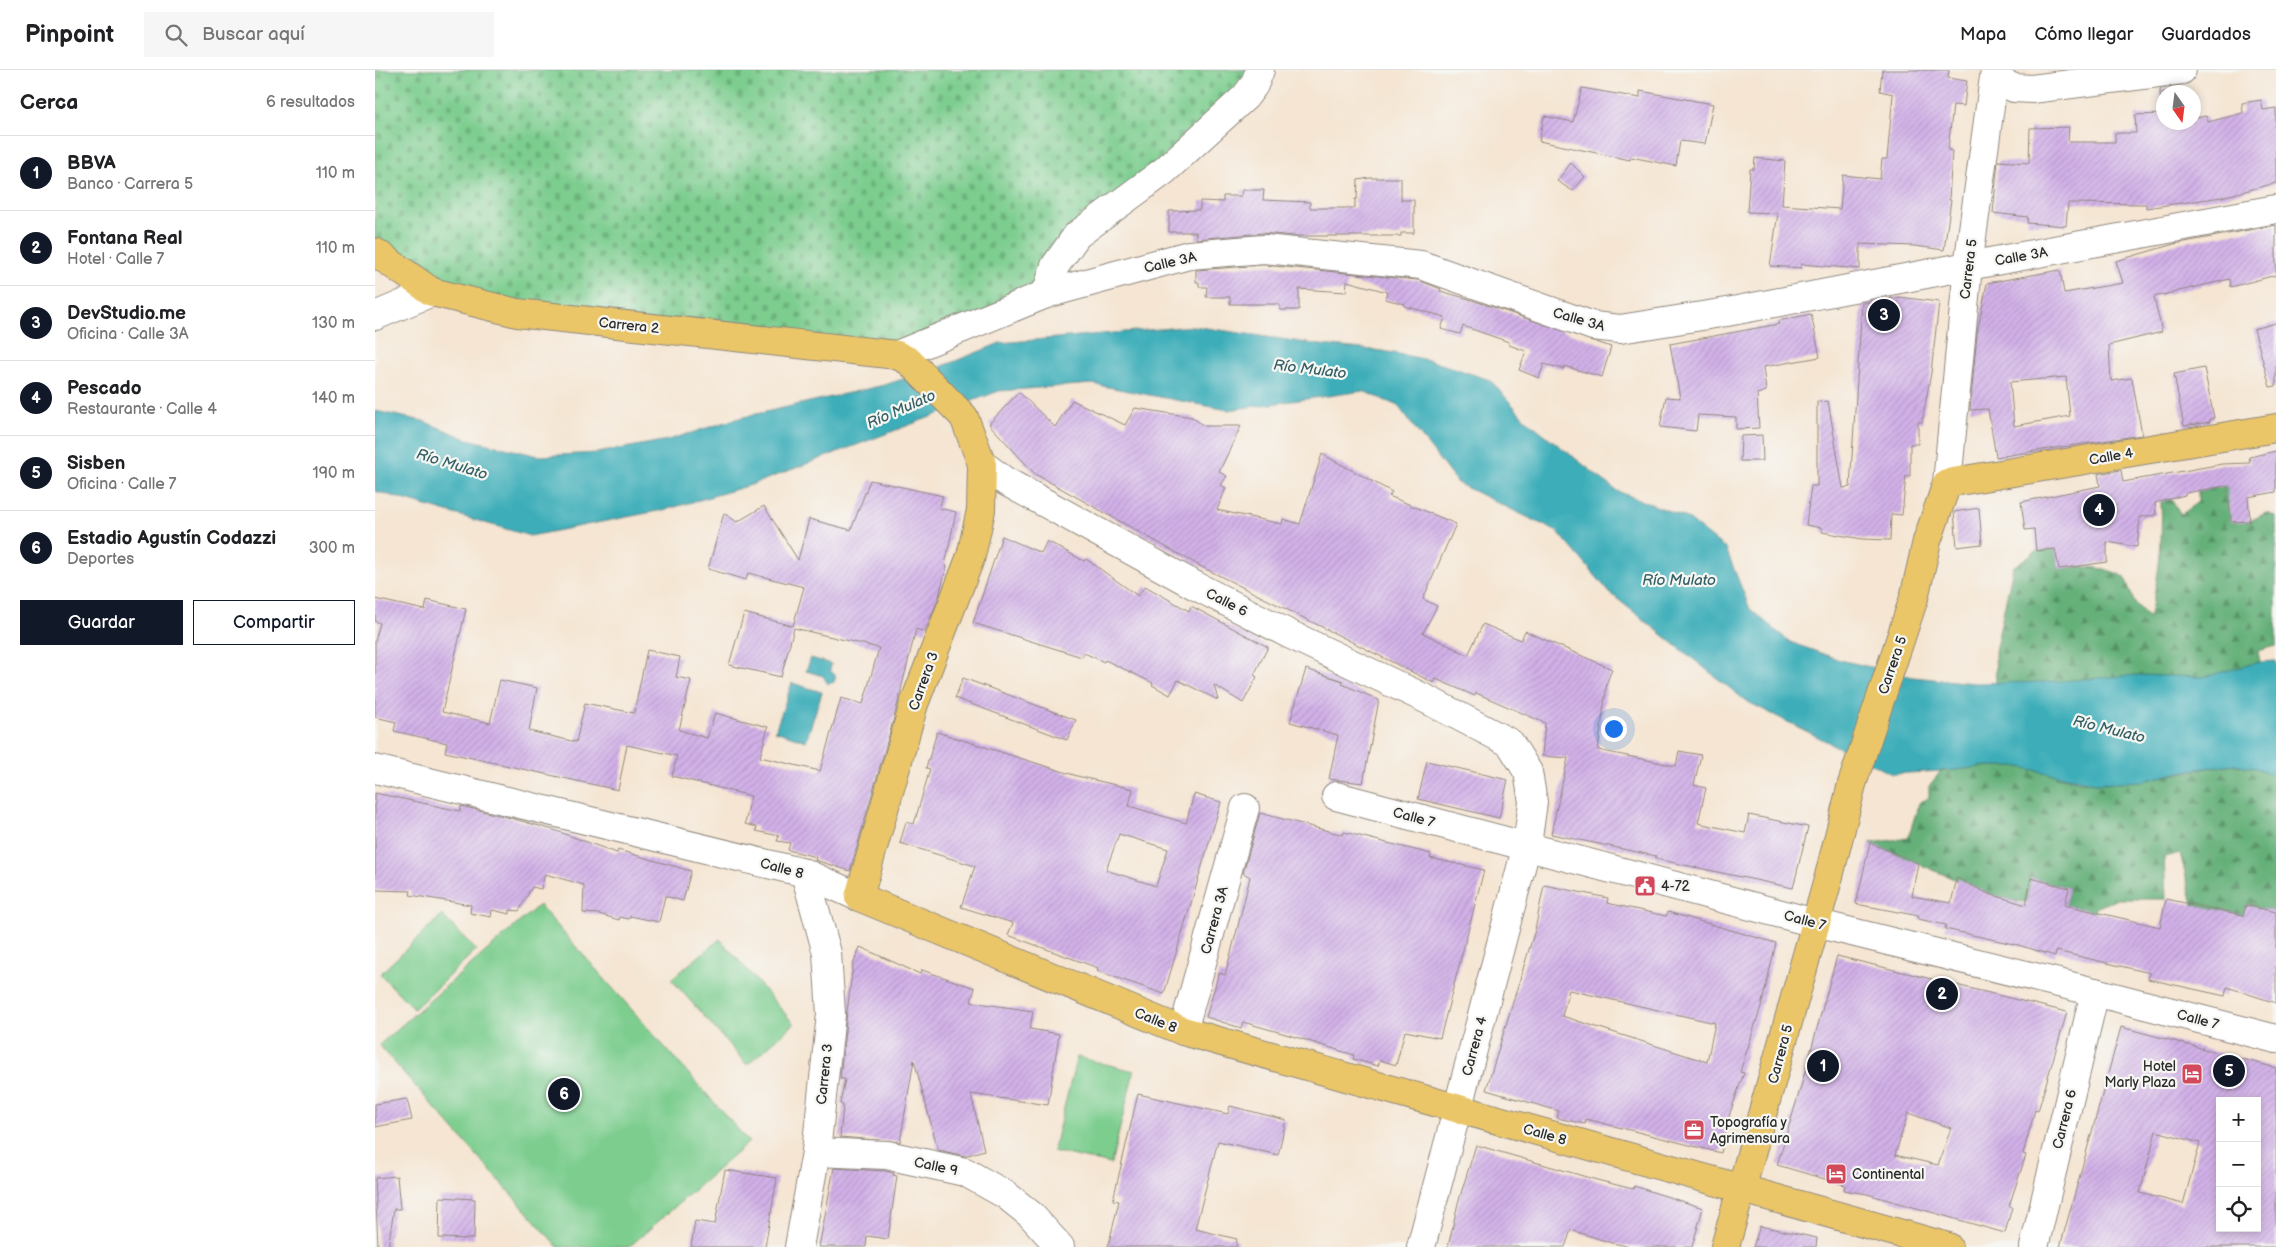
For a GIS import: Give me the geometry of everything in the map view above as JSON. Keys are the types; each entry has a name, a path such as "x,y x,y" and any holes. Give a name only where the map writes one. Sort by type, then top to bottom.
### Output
{"main road":[{"name":"Carrera 2","path":"375,252 432,292 517,313 903,358"},
{"path":"903,358 964,417 982,464"},
{"name":"Calle 4","path":"1947,483 2276,428"},
{"name":"Carrera 3","path":"859,898 914,704 971,556 981,510 982,464"},
{"name":"Carrera 5","path":"1725,1247 1829,876 1851,784 1915,598 1927,541 1947,483"},
{"name":"Calle 8","path":"859,898 1183,1031 1948,1247"}],"street":[{"path":"1045,294 1055,266 1077,235 1164,171 1245,97 1255,85 1260,70"},
{"path":"1994,74 2014,88 2032,89 2182,70"},
{"name":"Carrera 5","path":"1947,483 1968,266 1994,74"},
{"name":"Calle 3A","path":"903,358 1045,294 1189,255 1264,249 1421,265 1593,326 1621,329 1727,312 2276,210"},
{"path":"375,316 432,292"},
{"name":"Calle 6","path":"982,464 1005,481 1196,586 1289,634 1426,699 1509,743 1528,772 1533,802 1527,845"},
{"name":"Calle 8","path":"375,769 805,873 859,898"},
{"name":"Calle 7","path":"1336,796 1527,845 1815,923 2095,992 2276,1040"},
{"name":"Carrera 3A","path":"1183,1031 1245,808"},
{"name":"Carrera 4","path":"1421,1247 1527,845"},
{"name":"Carrera 3","path":"799,1247 816,1152 831,1014 827,953 805,873"},
{"name":"Carrera 6","path":"2034,1247 2095,992"},
{"name":"Calle 9","path":"816,1152 887,1155 965,1172 1007,1194 1031,1215 1061,1247"}],"green space":[{"path":"375,70 1260,70 1077,235 1046,294 897,355 432,292 375,252"},
{"path":"2227,486 2250,521 2266,513 2276,517 2276,646 2258,651 2263,681 1997,709 1995,652 2013,567 2036,551 2055,549 2059,569 2093,567 2125,577 2134,602 2149,618 2159,560 2161,501 2170,498 2181,514 2198,502 2198,491"},
{"path":"2234,764 2256,768 2276,776 2276,912 2246,905 2243,915 2193,904 2180,853 2164,857 2166,899 2118,899 2095,908 2095,912 2065,905 2069,888 2031,878 2026,902 2013,901 1987,893 1870,843 1908,838 1919,803 1929,798 1929,786 1941,771 2013,766 2099,783 2150,779"},
{"path":"539,905 749,1142 629,1247 558,1247 379,1045"},
{"path":"442,915 476,950 414,1009 380,974"},
{"path":"720,939 794,1024 747,1065 671,979"},
{"path":"1077,1057 1134,1071 1111,1164 1053,1151"}],"water":[{"name":"Río Mulato","path":"1193,326 1321,345 1383,351 1429,360 1490,380 1525,419 1617,491 1687,518 1726,549 1750,609 1790,642 1840,660 1913,677 1974,683 2048,682 2137,675 2204,677 2259,662 2276,661 2276,776 2256,768 2234,764 2191,770 2142,781 2096,783 2015,766 1988,766 1892,774 1746,701 1610,593 1558,532 1457,483 1398,406 1363,391 1228,410 1092,384 999,391 751,485 668,509 530,536 375,491 375,411 423,421 467,439 539,456 597,453 668,440 739,418 884,385 938,368 1000,343"},
{"path":"811,658 831,664 830,670 836,676 834,682 828,684 823,676 806,671"},
{"path":"792,683 822,692 806,741 775,731"}],"building":[{"path":"1882,70 1949,70 1948,78 1967,81 1964,106 1953,105 1948,150 1952,151 1949,200 1951,200 1944,250 1915,246 1860,244 1860,269 1801,264 1801,268 1770,266 1778,213 1747,212 1750,169 1754,169 1755,158 1785,161 1782,205 1840,209 1843,175 1880,179 1882,159 1887,159 1893,94 1880,91"},
{"path":"1582,88 1640,98 1640,91 1713,104 1705,144 1680,141 1676,166 1631,157 1630,160 1539,141 1544,116 1573,122"},
{"path":"2261,100 2263,110 2276,108 2276,183 2222,197 2146,208 2146,204 2068,203 2066,226 2027,223 2028,217 1993,213 1998,161 2029,163 2030,128 2069,127 2068,142 2115,142 2115,133 2136,133 2135,115 2156,114 2156,130 2201,130 2201,117 2206,116 2208,122 2243,113 2242,103"},
{"path":"1571,163 1585,177 1573,191 1557,181"},
{"path":"1401,178 1401,200 1414,200 1414,233 1401,233 1401,236 1294,236 1263,233 1196,239 1196,232 1169,232 1169,211 1200,210 1200,201 1223,202 1223,196 1241,196 1242,190 1264,190 1263,200 1310,202 1310,208 1355,208 1358,180"},
{"path":"2276,225 2276,275 2231,287 2230,279 2154,297 2162,332 2109,345 2111,381 2132,378 2142,435 1996,457 1988,409 1970,410 1977,334 1987,283 2060,270 2064,293 2123,283 2116,261 2174,244","holes":["2066,377 2070,416 2014,426 2010,382"]},
{"path":"1264,265 1418,280 1441,289 1440,291 1611,347 1602,377 1564,366 1564,369 1544,364 1539,378 1519,370 1526,351 1509,345 1509,342 1463,326 1460,334 1441,329 1445,317 1385,299 1387,292 1347,281 1346,292 1299,289 1299,310 1280,310 1279,304 1230,304 1230,297 1206,297 1207,287 1199,287 1199,282 1196,282 1196,270"},
{"path":"1899,297 1939,302 1931,373 1922,422 1918,422 1918,444 1910,444 1910,476 1906,476 1902,515 1891,514 1890,540 1862,539 1822,532 1822,528 1806,525 1811,486 1817,486 1817,402 1828,401 1843,488 1850,487 1862,303"},
{"path":"1811,314 1820,357 1763,367 1766,391 1757,394 1759,428 1736,429 1736,417 1698,415 1696,431 1660,427 1666,397 1680,398 1670,344 1779,324 1778,321"},
{"path":"2276,323 2276,386 2270,387 2254,329"},
{"path":"2204,368 2214,418 2210,419 2210,422 2184,426 2174,374"},
{"path":"1019,392 1055,427 1072,400 1125,425 1135,408 1192,417 1204,426 1241,426 1219,472 1227,476 1221,485 1226,488 1217,510 1282,524 1283,519 1300,524 1322,454 1392,492 1389,496 1456,524 1423,599 1437,606 1423,633 1468,655 1483,624 1521,640 1525,631 1612,669 1607,682 1598,750 1676,766 1679,751 1701,755 1694,785 1706,788 1698,823 1745,833 1749,815 1808,827 1793,888 1656,859 1656,856 1551,834 1568,758 1542,756 1545,723 1476,693 1475,696 1436,679 1434,683 1202,567 1035,474 989,424"},
{"path":"1762,435 1763,461 1740,461 1741,436"},
{"path":"2276,451 2276,492 2248,497 2250,521 2231,522 2227,486 2185,493 2185,495 2155,503 2156,515 2140,517 2137,547 2107,542 2107,562 2059,569 2055,549 2036,551 2034,529 2025,530 2021,502 2100,486 2098,474 2121,470 2123,482 2222,464 2250,463 2249,457"},
{"path":"870,480 943,496 939,508 956,512 945,565 947,566 939,596 925,632 916,629 895,714 850,871 815,860 816,857 788,850 790,843 777,841 779,836 756,831 757,827 745,824 751,796 672,776 677,756 627,745 618,790 445,752 447,743 394,731 396,722 375,717 375,641 380,623 375,621 375,599 425,610 427,600 466,609 442,712 490,723 500,680 537,688 529,731 576,742 585,703 634,713 647,650 680,657 676,677 691,680 679,730 707,738 715,713 768,727 760,757 820,771 841,698 863,704 879,648 794,628 781,677 729,665 744,613 793,626 804,587 748,573 746,580 708,569 724,513 737,522 764,506 798,560 809,519 851,530"},
{"path":"1979,508 1982,544 1957,547 1954,512"},
{"path":"1002,536 1041,553 1047,541 1084,561 1086,559 1138,596 1145,586 1189,611 1191,606 1268,647 1254,675 1257,677 1243,703 1214,685 1218,700 1178,680 1170,695 1152,685 1153,683 1105,660 1104,662 1084,653 1082,657 973,623"},
{"path":"1306,669 1343,681 1342,684 1379,700 1363,783 1329,779 1338,735 1290,722"},
{"path":"963,678 1076,720 1067,740 955,698"},
{"path":"937,732 1077,776 1133,789 1129,806 1186,823 1194,794 1221,802 1164,994 1097,971 1098,968 1008,935 1013,923 961,907 975,866 900,843 906,822 914,824 930,769 926,768","holes":["1119,834 1168,849 1156,886 1106,870"]},
{"path":"1427,761 1508,780 1499,818 1418,799"},
{"path":"375,793 460,811 461,806 503,816 554,830 617,853 618,850 691,871 683,901 665,896 659,922 630,916 629,919 620,917 619,920 599,914 583,913 584,885 545,874 541,889 532,887 519,911 510,910 510,914 492,910 491,917 470,913 471,905 410,895 411,891 375,890"},
{"path":"1260,813 1343,835 1344,832 1431,854 1430,858 1484,870 1440,1038 1405,1031 1396,1065 1380,1060 1378,1066 1353,1059 1354,1055 1289,1035 1243,1022 1241,1028 1206,1017 1219,973 1225,975 1237,930 1250,877 1243,873"},
{"path":"1870,843 1918,863 1912,896 1951,903 1957,878 1987,893 2026,905 2031,878 2069,888 2065,905 2160,927 2166,899 2243,915 2246,905 2276,912 2276,1003 2227,987 2225,996 2148,979 2150,973 2056,951 2055,956 2018,945 1945,929 1946,925 1918,919 1919,916 1856,904"},
{"path":"1544,885 1608,898 1607,903 1666,916 1668,912 1776,943 1761,1007 1740,1072 1744,1073 1730,1113 1721,1153 1586,1119 1585,1124 1557,1118 1559,1111 1486,1090 1535,930","holes":["1569,990 1715,1023 1707,1062 1562,1016"]},
{"path":"860,947 920,974 922,970 975,988 971,1002 1033,1011 1030,1029 1059,1034 1048,1105 971,1094 984,1150 965,1156 938,1150 914,1060 900,1142 840,1137 843,1105 840,1104 845,1079 840,1079 847,1012 853,965"},
{"path":"1837,956 2067,1012 2038,1111 2035,1110 2023,1154 2026,1155 2009,1206 2012,1207 2005,1233 1867,1194 1844,1190 1845,1185 1777,1165","holes":["1908,1113 1951,1128 1938,1165 1895,1155"]},
{"path":"2121,1027 2276,1068 2276,1247 2060,1247","holes":["2156,1131 2200,1143 2183,1204 2140,1193"]},
{"path":"1138,1094 1228,1114 1230,1106 1286,1120 1278,1155 1218,1141 1195,1229 1237,1239 1236,1247 1108,1247 1119,1201 1113,1200"},
{"path":"407,1099 412,1120 375,1127 375,1104"},
{"path":"1476,1145 1597,1180 1633,1189 1634,1186 1703,1208 1692,1247 1632,1247 1612,1243 1571,1230 1565,1247 1448,1247 1458,1203"},
{"path":"834,1168 885,1171 894,1173 893,1175 897,1176 888,1239 867,1236 866,1247 819,1247"},
{"path":"725,1170 777,1178 765,1247 691,1247 695,1221 715,1224"},
{"path":"397,1176 400,1209 394,1209 388,1247 378,1247 375,1178"},
{"path":"440,1197 475,1199 474,1239 439,1238"},
{"path":"1760,1226 1817,1238 1816,1247 1753,1247"}],"place":[{"name":"DevStudio.me","path":"1884,315"},
{"name":"Pescado","path":"2099,510"},
{"name":"4-72","path":"1645,886"},
{"name":"Fontana Real","path":"1942,994"},
{"name":"BBVA","path":"1823,1066"},
{"name":"Sisben","path":"2229,1071"},
{"name":"Hotel Marly Plaza","path":"2192,1074"},
{"name":"Estadio Agustín Codazzi","path":"564,1094"},
{"name":"Topografía y Agrimensura","path":"1694,1130"},
{"name":"Continental","path":"1836,1174"}]}
